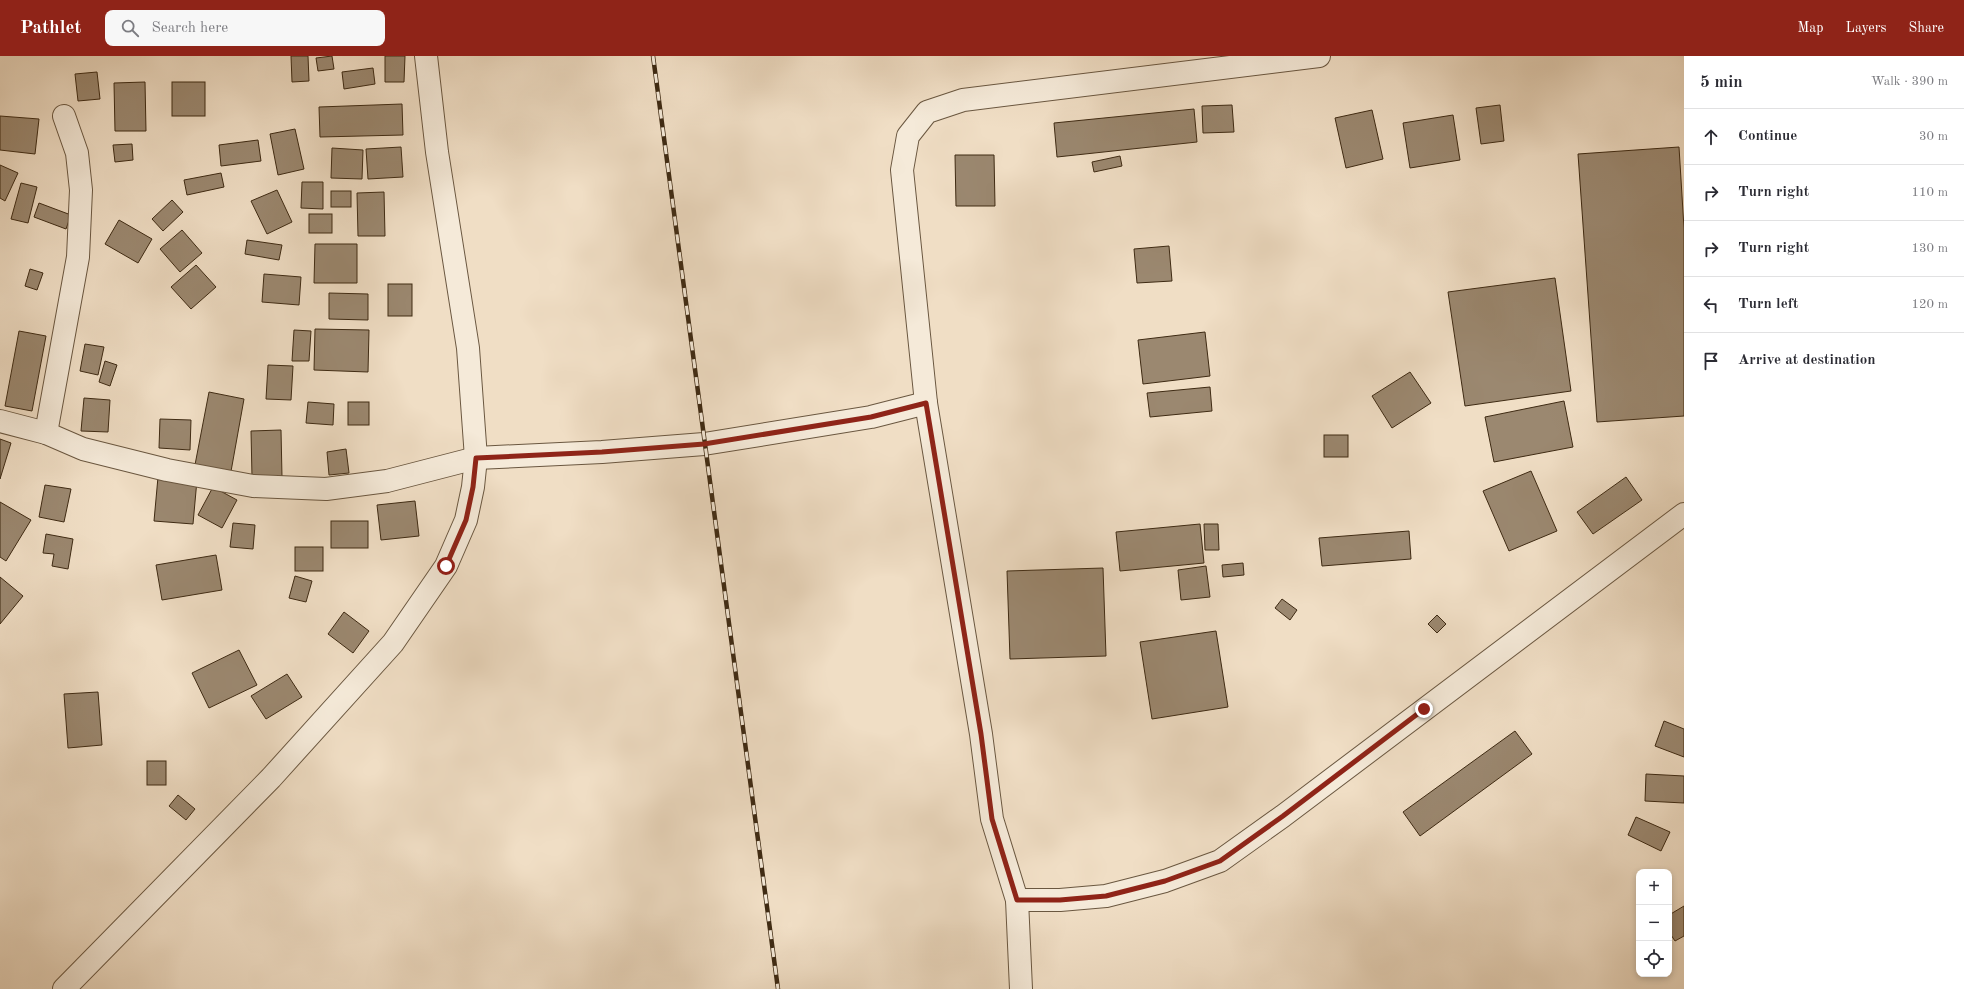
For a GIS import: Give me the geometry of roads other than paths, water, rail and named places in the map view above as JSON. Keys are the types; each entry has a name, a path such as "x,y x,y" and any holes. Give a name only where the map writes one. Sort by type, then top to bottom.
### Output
{"street":[{"path":"64,989 271,778 394,643 446,566 466,520 473,487 476,458 468,348 437,152 426,56"},
{"path":"1021,989 1017,900 992,819 981,734 926,403 902,170 908,136 927,112 963,100 1319,56"},
{"path":"46,433 78,257 81,190 77,153 64,116"},
{"path":"0,421 46,433 83,449 167,470 253,486 326,489 387,481 476,458 602,452 704,444 871,417 926,403"},
{"path":"1017,900 1060,900 1106,896 1165,881 1220,861 1283,816 1684,514"}],"railway":[{"path":"653,56 778,989"}]}
